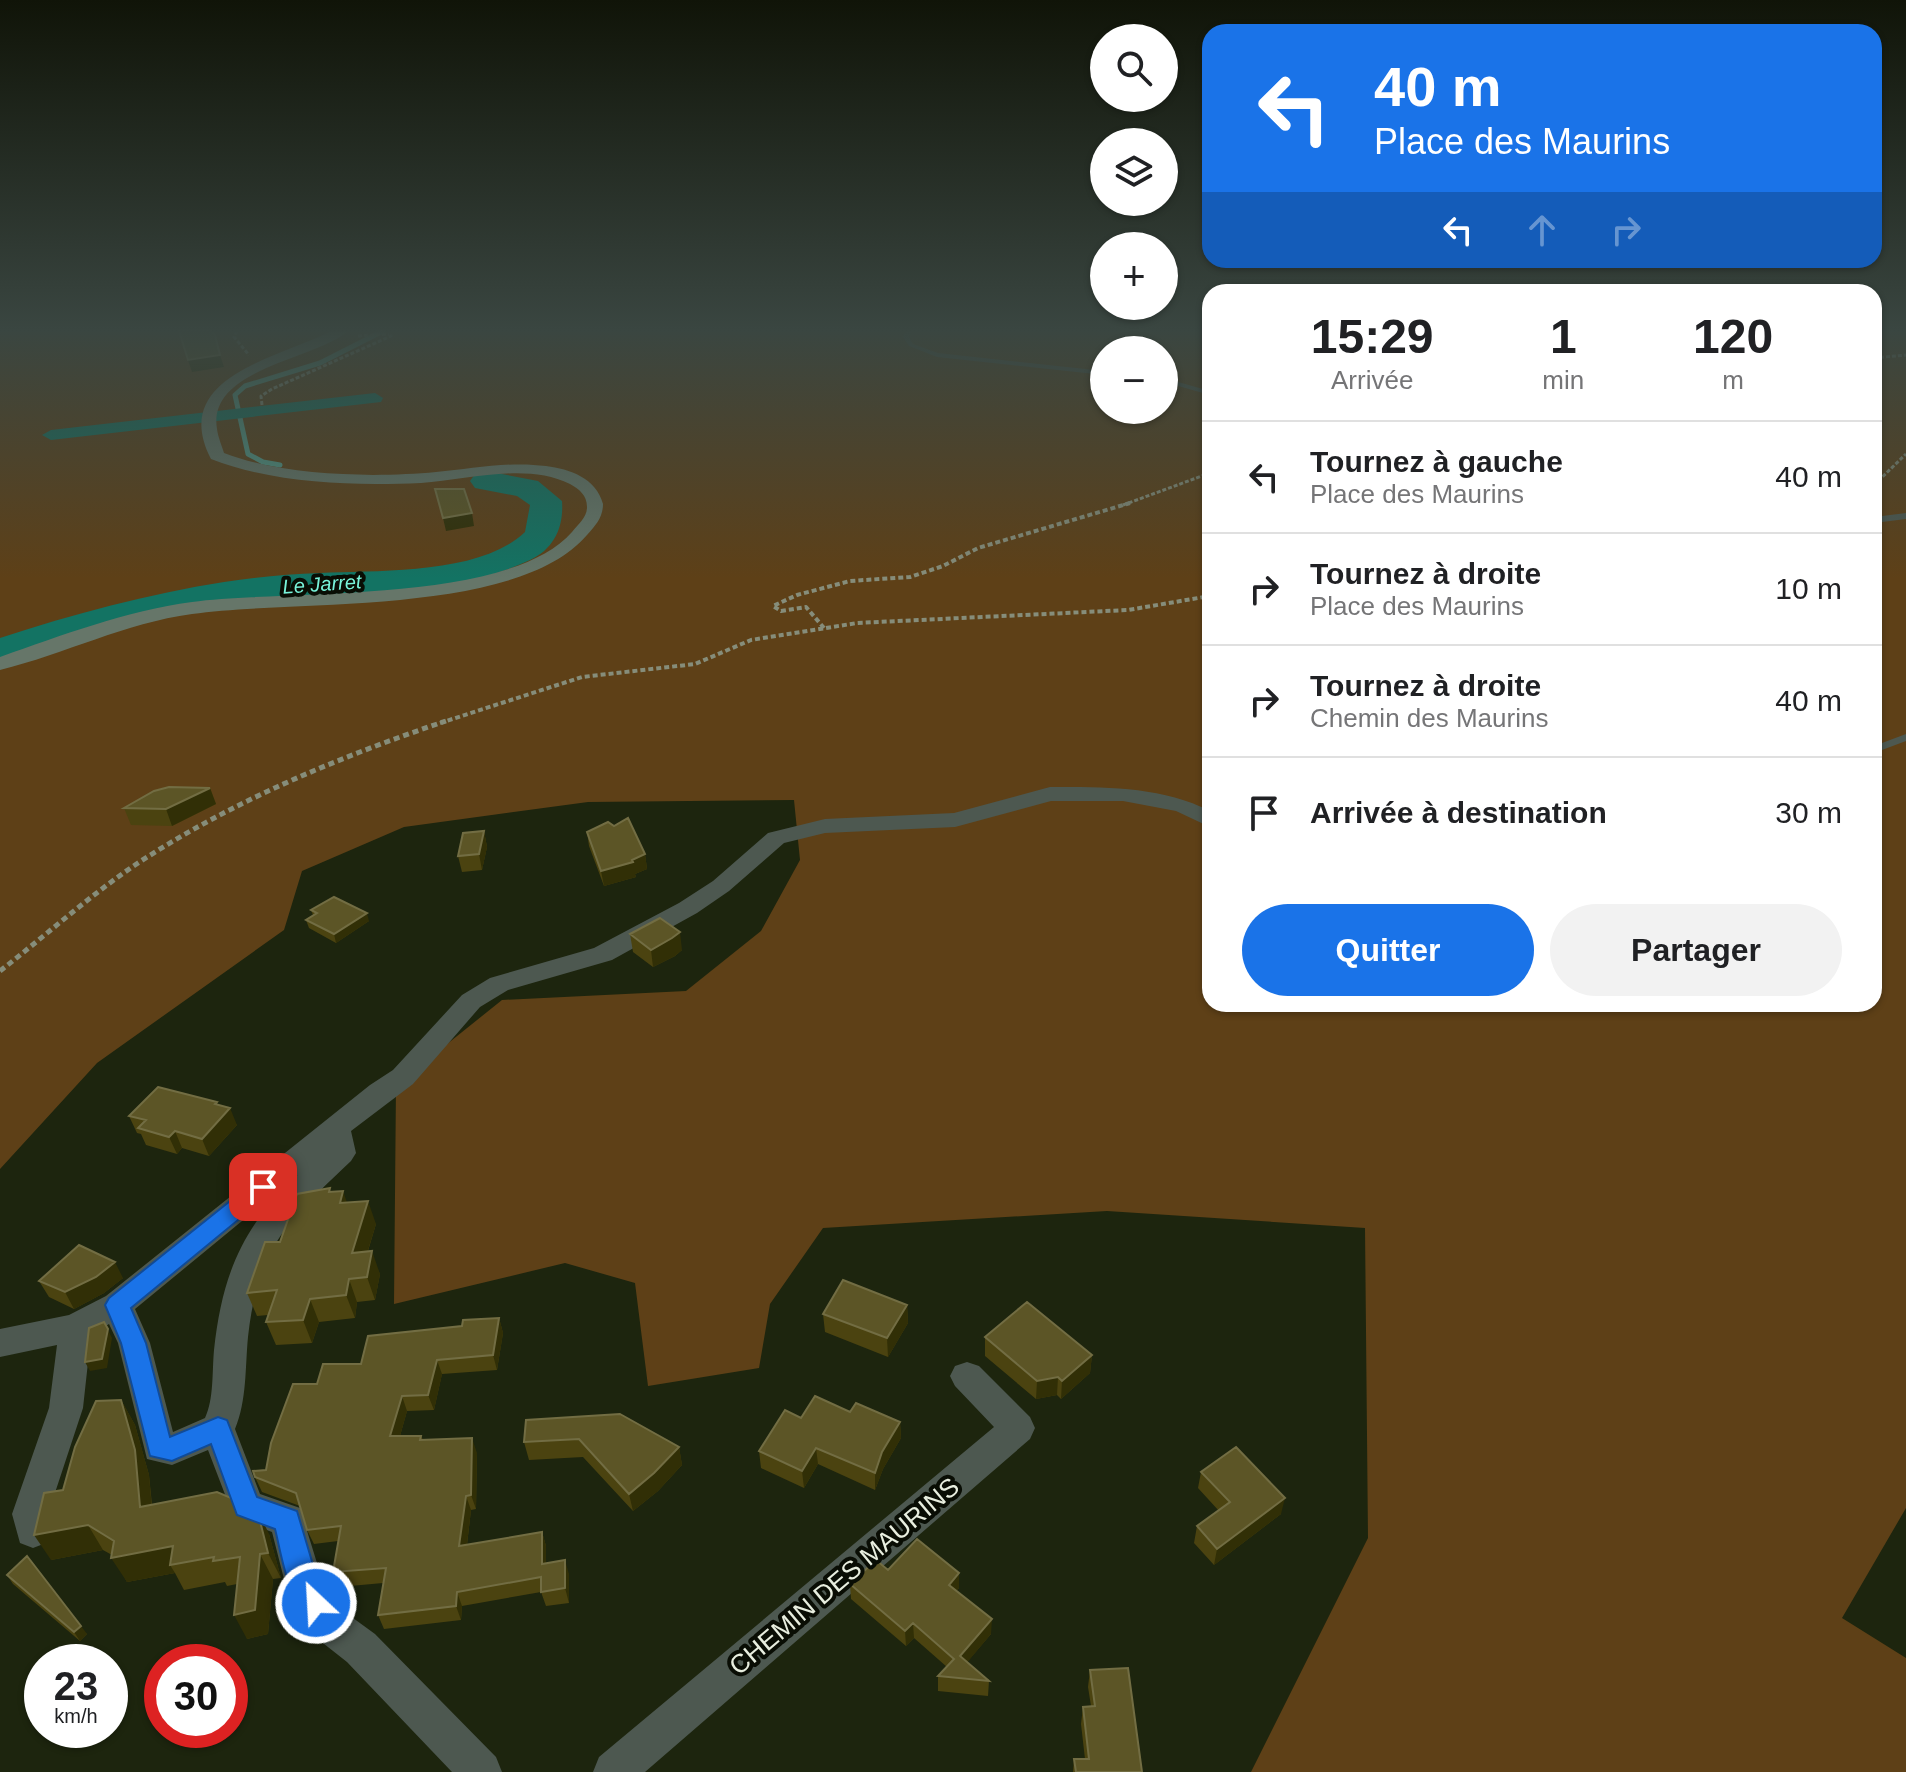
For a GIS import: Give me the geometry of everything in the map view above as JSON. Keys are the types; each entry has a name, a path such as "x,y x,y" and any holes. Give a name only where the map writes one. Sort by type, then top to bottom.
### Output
{"main road":[{"path":"0,664 95,631 190,608 421,591 479,582 541,563 568,549 584,534 594,516 596,501 589,489 574,479 552,474 524,471 386,479 228,463 217,456 209,437 211,414"}],"street":[{"path":"0,1343 75,1327 117,1305 380,1092 403,1077 471,1001 499,984 603,954 688,908 721,886 776,838 825,826 955,820 1050,794 1123,794 1183,806 1202,816"},
{"path":"336,1128 341,1153 277,1214 258,1244 238,1292 225,1412 218,1429 247,1506 287,1520 304,1583 328,1623 361,1648 481,1772"},
{"path":"117,1305 134,1343 159,1448 172,1449 218,1429"},
{"path":"33,1531 30,1514 66,1408 75,1327"},
{"name":"CHEMIN DES MAURINS","path":"614,1772 1018,1428 967,1376"}],"lane":[{"path":"1882,519 1906,516"},
{"path":"1882,747 1906,737"}],"path":[{"path":"1882,477 1906,454"},
{"path":"825,629 806,607 781,611 773,606 797,595 850,581 910,577 943,566 978,548 1139,501 1202,476"},
{"path":"0,971 134,866 178,839 357,751 582,677 695,664 751,640 857,623 1128,610 1202,597"}],"shaded area":[{"path":"0,414 1090,414 1090,424 1178,424 1178,414 1202,414 1202,1012 1882,1012 1882,414 1906,414 1906,1508 1842,1618 1906,1658 1906,1772 1251,1772 1368,1538 1365,1228 1107,1211 823,1228 770,1304 759,1368 648,1386 635,1283 565,1263 394,1304 396,1085 502,1000 686,991 761,931 800,860 794,800 588,802 404,827 302,871 284,930 97,1063 0,1169"}],"building":[{"path":"435,489 464,489 472,513 443,518"},
{"path":"169,787 210,788 166,809 124,808 154,791"},
{"path":"628,818 645,854 633,862 601,871 587,832 608,822 614,826"},
{"path":"484,831 479,854 458,856 463,833"},
{"path":"334,897 367,913 334,934 306,920 317,913 311,910"},
{"path":"660,918 680,932 651,950 630,934"},
{"path":"158,1087 230,1108 202,1139 175,1131 169,1137 138,1128 146,1120 129,1116"},
{"path":"330,1188 329,1192 343,1191 340,1203 368,1201 352,1253 372,1251 367,1277 349,1279 346,1295 310,1299 303,1320 266,1322 277,1290 247,1293 265,1242 280,1242 297,1194"},
{"path":"79,1245 115,1262 96,1277 65,1292 39,1281"},
{"path":"843,1280 907,1305 887,1338 823,1314"},
{"path":"1027,1302 1092,1355 1062,1381 1058,1377 1037,1381 985,1337"},
{"path":"499,1318 493,1355 437,1360 428,1395 402,1396 390,1436 421,1436 420,1440 472,1438 471,1495 466,1496 459,1546 542,1532 542,1564 565,1560 565,1588 541,1592 541,1577 457,1592 456,1606 378,1615 386,1568 333,1572 341,1526 307,1530 296,1493 255,1477 253,1471 266,1470 271,1443 293,1384 317,1384 323,1364 361,1364 368,1336 462,1326 463,1320"},
{"path":"104,1322 108,1329 102,1359 85,1362 89,1328"},
{"path":"815,1396 850,1412 856,1403 900,1422 882,1452 875,1473 816,1448 802,1471 759,1451 785,1410 801,1418"},
{"path":"121,1400 135,1450 140,1507 217,1492 257,1509 268,1553 260,1554 255,1610 234,1615 240,1557 213,1561 214,1557 170,1565 173,1546 111,1558 114,1541 88,1525 34,1535 44,1493 63,1490 75,1447 96,1401"},
{"path":"620,1414 679,1447 629,1494 579,1439 524,1442 526,1420"},
{"path":"1236,1447 1285,1498 1217,1549 1197,1526 1230,1502 1201,1472"},
{"path":"917,1539 959,1573 949,1585 992,1619 960,1656 989,1681 938,1676 954,1659 913,1623 905,1631 850,1584 876,1560 888,1570"},
{"path":"27,1556 81,1626 74,1632 7,1575"},
{"path":"1128,1668 1142,1772 1076,1772 1074,1759 1089,1759 1083,1707 1095,1706 1090,1670"}],"waterway":[{"path":"51,435 238,414"},
{"name":"Le Jarret","path":"239,414 248,454 263,462 280,465"},
{"name":"Le Jarret","path":"0,651 125,614 221,594 286,586 420,578 486,565 532,544 542,533 546,510 546,501 527,488 486,481"}],"route":[{"path":"263,1187 117,1305 134,1343 159,1448 172,1449 218,1429 247,1506 287,1520 304,1583 316,1603"}]}
